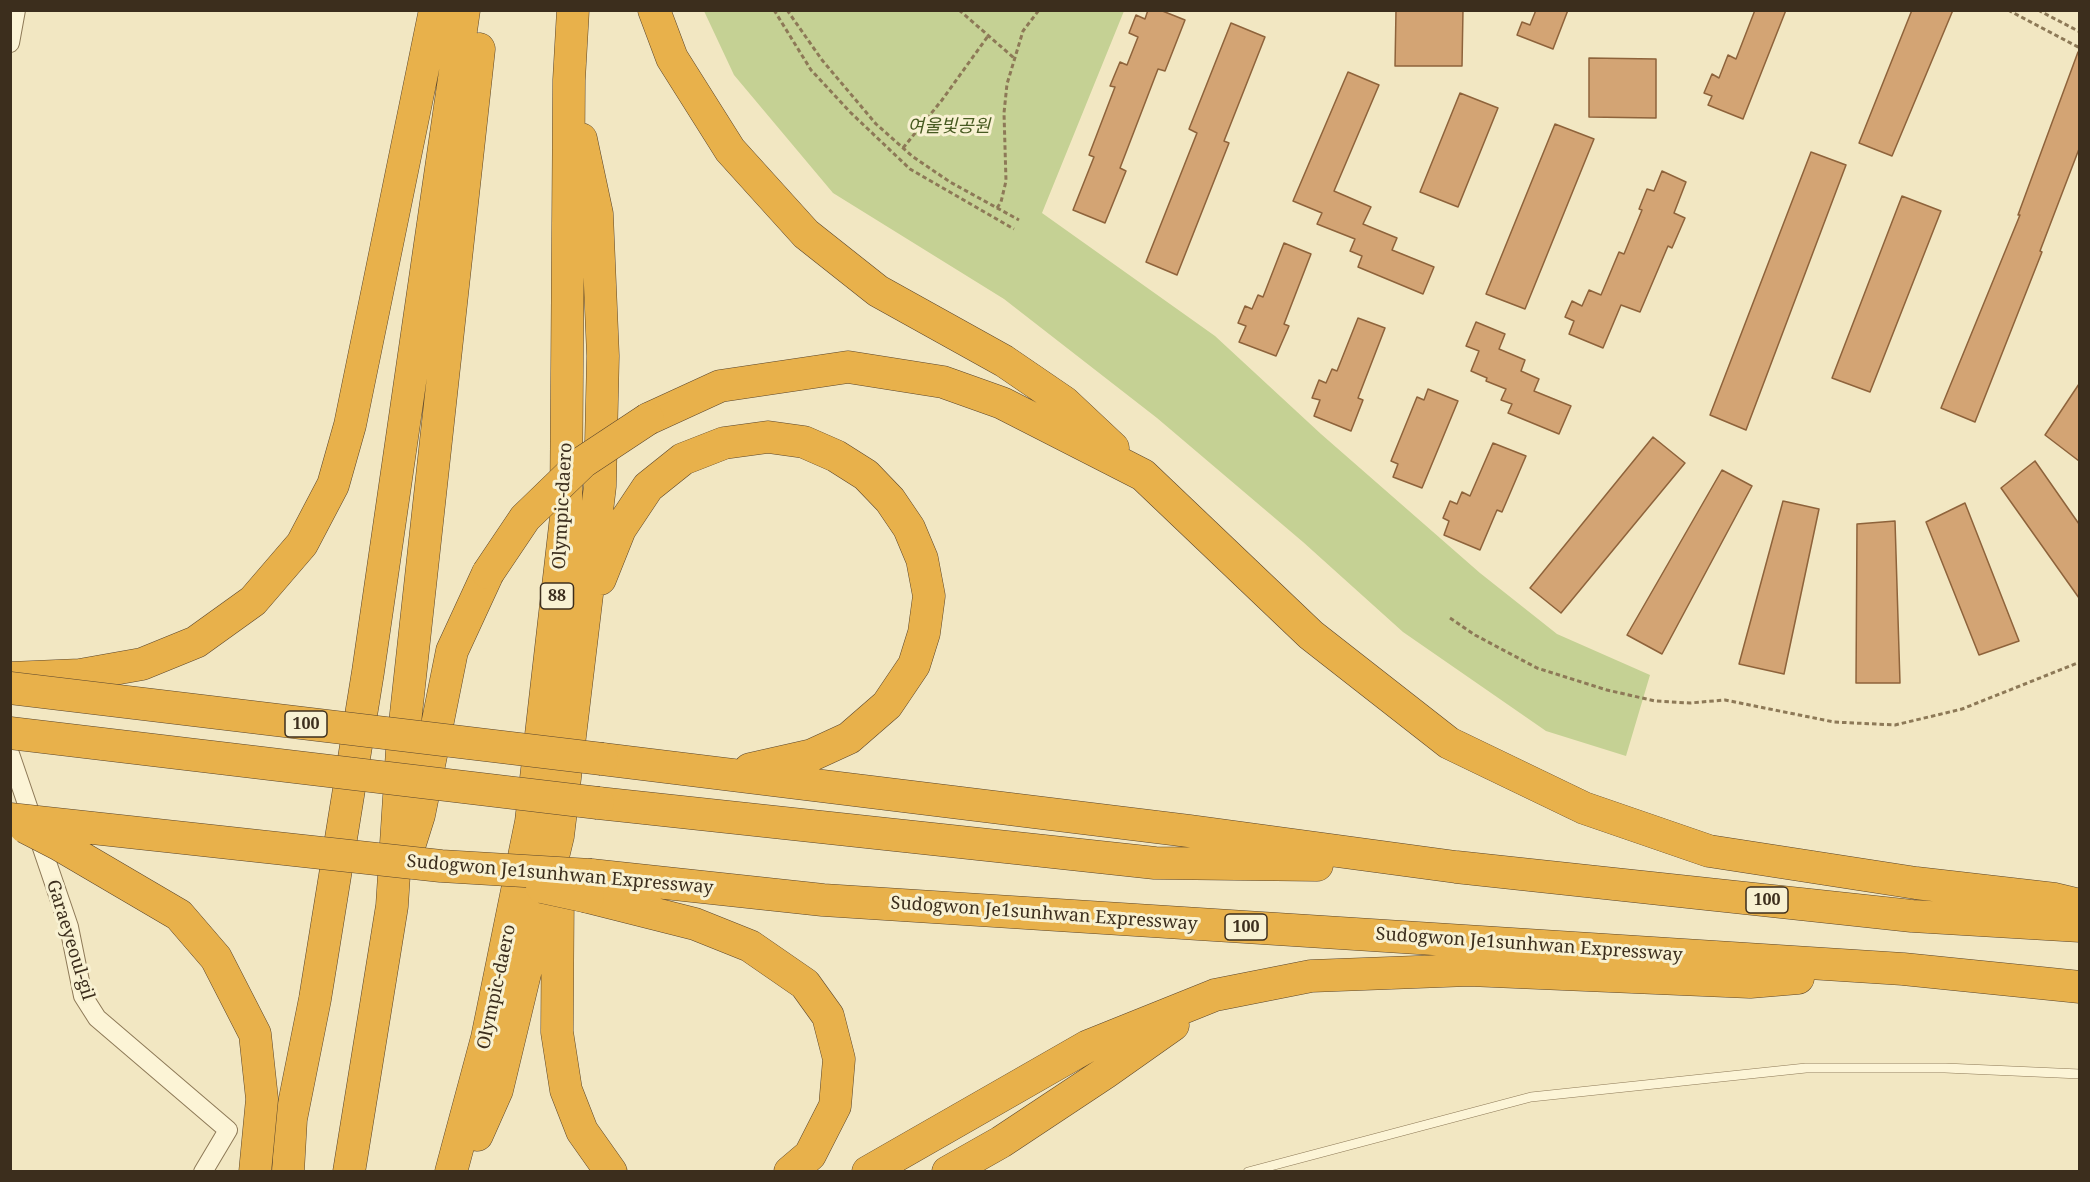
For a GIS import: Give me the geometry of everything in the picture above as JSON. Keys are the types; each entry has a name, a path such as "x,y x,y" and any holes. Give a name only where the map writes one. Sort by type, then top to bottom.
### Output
{"highway":[{"path":"10,678 80,675 142,664 196,642 253,601 302,544 333,485 350,425 435,10"},
{"path":"288,1172 291,1119 315,999 366,684 464,10"},
{"path":"349,1172 392,906 402,750 484,10"},
{"name":"Olympic-daero","path":"451,1172 487,1038 531,822 566,518 569,80 573,10"},
{"path":"654,10 672,58 730,150 806,234 878,291 1004,361 1064,402 1311,635 1449,743 1584,808 1709,852 1916,883 2055,899 2079,905"},
{"path":"569,80 597,214 603,356 600,486 558,836 557,1032 566,1090 582,1131 611,1172"},
{"path":"392,906 419,815 452,651 488,573 525,518 583,462 648,419 720,386 848,367 943,382 1002,403 1143,475"},
{"path":"585,612 620,529 648,487 683,459 724,443 768,437 804,442 836,456 866,475 890,500 909,528 922,559 929,596 924,633 914,665 887,705 849,738 812,755 728,775"},
{"name":"100","path":"10,688 1189,831 1456,867 1912,916 2079,926"},
{"name":"100","path":"10,733 598,803 1155,863 1456,867"},
{"path":"10,820 58,844 179,915 216,958 255,1034 262,1099 255,1172"},
{"name":"Sudogwon Je1sunhwan Expressway","path":"10,820 441,866 589,886 1903,969 2079,987"},
{"path":"461,1172 497,1090 558,836"},
{"path":"589,886 750,946 805,984 828,1016 839,1059 835,1106 810,1155 790,1172"},
{"path":"868,1172 1088,1046 1215,995 1311,976 1469,970 1750,982 1903,969"},
{"path":"948,1172 1001,1142 1105,1073 1215,995"}],"street":[{"path":"10,43 16,10"},
{"name":"Garaeyeoul-gil","path":"10,754 69,927 83,996 98,1018 228,1130 203,1172"}],"lane":[{"path":"1248,1172 1531,1097 1806,1068 1945,1068 2079,1074"}],"path":[{"path":"774,10 811,70 850,112 910,169 1014,229"},
{"path":"787,10 822,60 876,124 903,148 950,182 1019,220"},
{"path":"958,10 1014,58"},
{"path":"997,208 1001,202 1006,181 1004,113 1007,84 1023,31 1039,10"},
{"path":"2008,10 2079,48"},
{"path":"2038,10 2079,32"},
{"path":"903,148 942,100 988,36"},
{"path":"1450,618 1475,635 1537,668 1607,690 1656,701 1690,703 1725,700 1834,722 1895,726 1962,709 2079,662"}],"green space":[{"name":"여울빛공원","path":"704,11 1124,11 1042,213 1215,336 1321,434 1480,573 1557,634 1650,675 1626,756 1546,731 1403,632 1303,542 1157,418 1004,299 833,193 734,75"}],"building":[{"path":"1148,10 1160,10 1185,20 1165,71 1158,69 1120,168 1126,171 1105,223 1073,210 1094,157 1089,155 1115,87 1110,86 1120,62 1127,65 1138,37 1129,33 1136,15 1145,19"},
{"path":"1396,10 1463,10 1462,66 1395,66"},
{"path":"1536,10 1568,10 1553,49 1517,35 1522,22 1530,25"},
{"path":"1755,10 1786,10 1743,119 1708,105 1712,96 1704,93 1712,74 1719,78 1728,55 1736,59"},
{"path":"1912,10 1953,10 1892,156 1859,143"},
{"path":"1231,23 1265,37 1224,141 1229,143 1177,275 1146,262 1197,133 1189,129"},
{"path":"2078,52 2079,149 2040,251 2042,252 1975,422 1941,408 2020,215 2018,215"},
{"path":"1589,58 1656,59 1656,118 1589,117"},
{"path":"1348,72 1379,85 1334,191 1371,207 1363,224 1397,238 1392,250 1434,267 1423,294 1358,267 1362,256 1350,251 1355,239 1317,224 1322,213 1293,201"},
{"path":"1460,93 1498,108 1458,207 1420,192"},
{"path":"1555,124 1594,139 1525,309 1486,294"},
{"path":"1811,152 1846,165 1746,430 1710,415"},
{"path":"1662,171 1686,182 1674,213 1685,218 1672,248 1668,246 1640,312 1621,305 1603,348 1569,334 1574,321 1565,317 1572,301 1582,306 1589,290 1601,295 1619,252 1624,254 1642,210 1639,209 1647,189 1654,191"},
{"path":"1902,196 1941,211 1870,392 1832,378"},
{"path":"1284,243 1311,254 1284,324 1289,326 1276,356 1239,342 1246,326 1238,323 1245,306 1252,309 1258,295 1263,297"},
{"path":"1358,318 1385,328 1358,398 1363,400 1351,431 1314,416 1320,400 1312,398 1319,380 1326,383 1332,369 1337,371"},
{"path":"1476,322 1505,334 1499,349 1525,360 1521,371 1539,379 1534,391 1571,406 1559,434 1508,413 1512,404 1501,400 1506,389 1486,381 1487,378 1471,371 1479,351 1466,346"},
{"path":"2079,384 2079,461 2045,435"},
{"path":"1428,389 1458,401 1422,488 1393,477 1398,464 1391,461 1417,397 1424,400"},
{"path":"1653,437 1685,463 1561,613 1530,588"},
{"path":"1493,443 1526,456 1502,512 1497,510 1480,550 1444,535 1449,521 1443,518 1450,501 1457,504 1462,492 1470,496"},
{"path":"2035,461 2079,524 2079,598 2001,488"},
{"path":"1722,470 1752,486 1662,654 1627,635"},
{"path":"1783,501 1819,509 1784,674 1739,664"},
{"path":"1965,503 2019,641 1979,655 1926,522"},
{"path":"1895,521 1900,683 1856,683 1857,524"}]}
